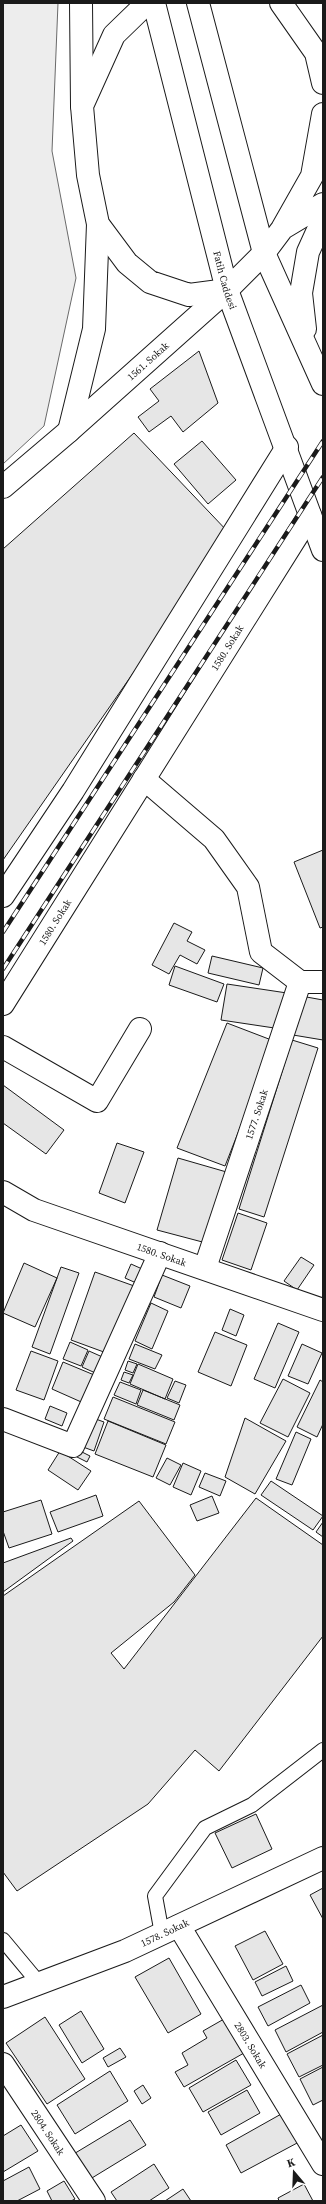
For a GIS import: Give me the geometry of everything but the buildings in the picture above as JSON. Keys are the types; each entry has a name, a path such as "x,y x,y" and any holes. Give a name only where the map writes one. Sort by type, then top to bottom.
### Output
{"street":[{"path":"69,431 94,329 98,224 88,175 82,106 80,3"},
{"path":"82,106 114,35 147,3"},
{"name":"Fatih Caddesi","path":"154,3 227,290 287,448 323,550"},
{"path":"198,3 264,254 323,384"},
{"path":"281,3 320,55 323,83"},
{"name":"1561. Sokak","path":"3,487 69,431 227,290 264,254 282,229 312,176 323,114"},
{"path":"282,229 323,204"},
{"path":"307,349 301,293 308,252 323,219"},
{"path":"98,224 127,263 150,282 189,295 227,290"},
{"path":"3,896 73,791 287,448"},
{"name":"1580. Sokak","path":"3,1004 310,515"},
{"path":"144,779 214,839 248,887 261,952 300,982 323,982"},
{"name":"1577. Sokak","path":"205,1268 300,982"},
{"path":"3,1047 97,1100 140,1029"},
{"name":"1580. Sokak","path":"3,1192 34,1210 323,1310"},
{"path":"3,1419 73,1446 160,1253"},
{"name":"1578. Sokak","path":"3,1997 38,1982 125,1951 323,1858"},
{"name":"2803. Sokak","path":"170,1930 323,2164"},
{"name":"2804. Sokak","path":"3,2064 94,2201"}],"lane":[{"path":"170,1930 155,1896 205,1828 252,1805 323,1750"},
{"path":"3,1940 38,1982"}],"shaded area":[{"path":"3,3 58,3 52,151 76,278 44,426 3,464"}],"railway":[{"path":"3,932 323,441"},
{"path":"3,969 323,477"}]}
